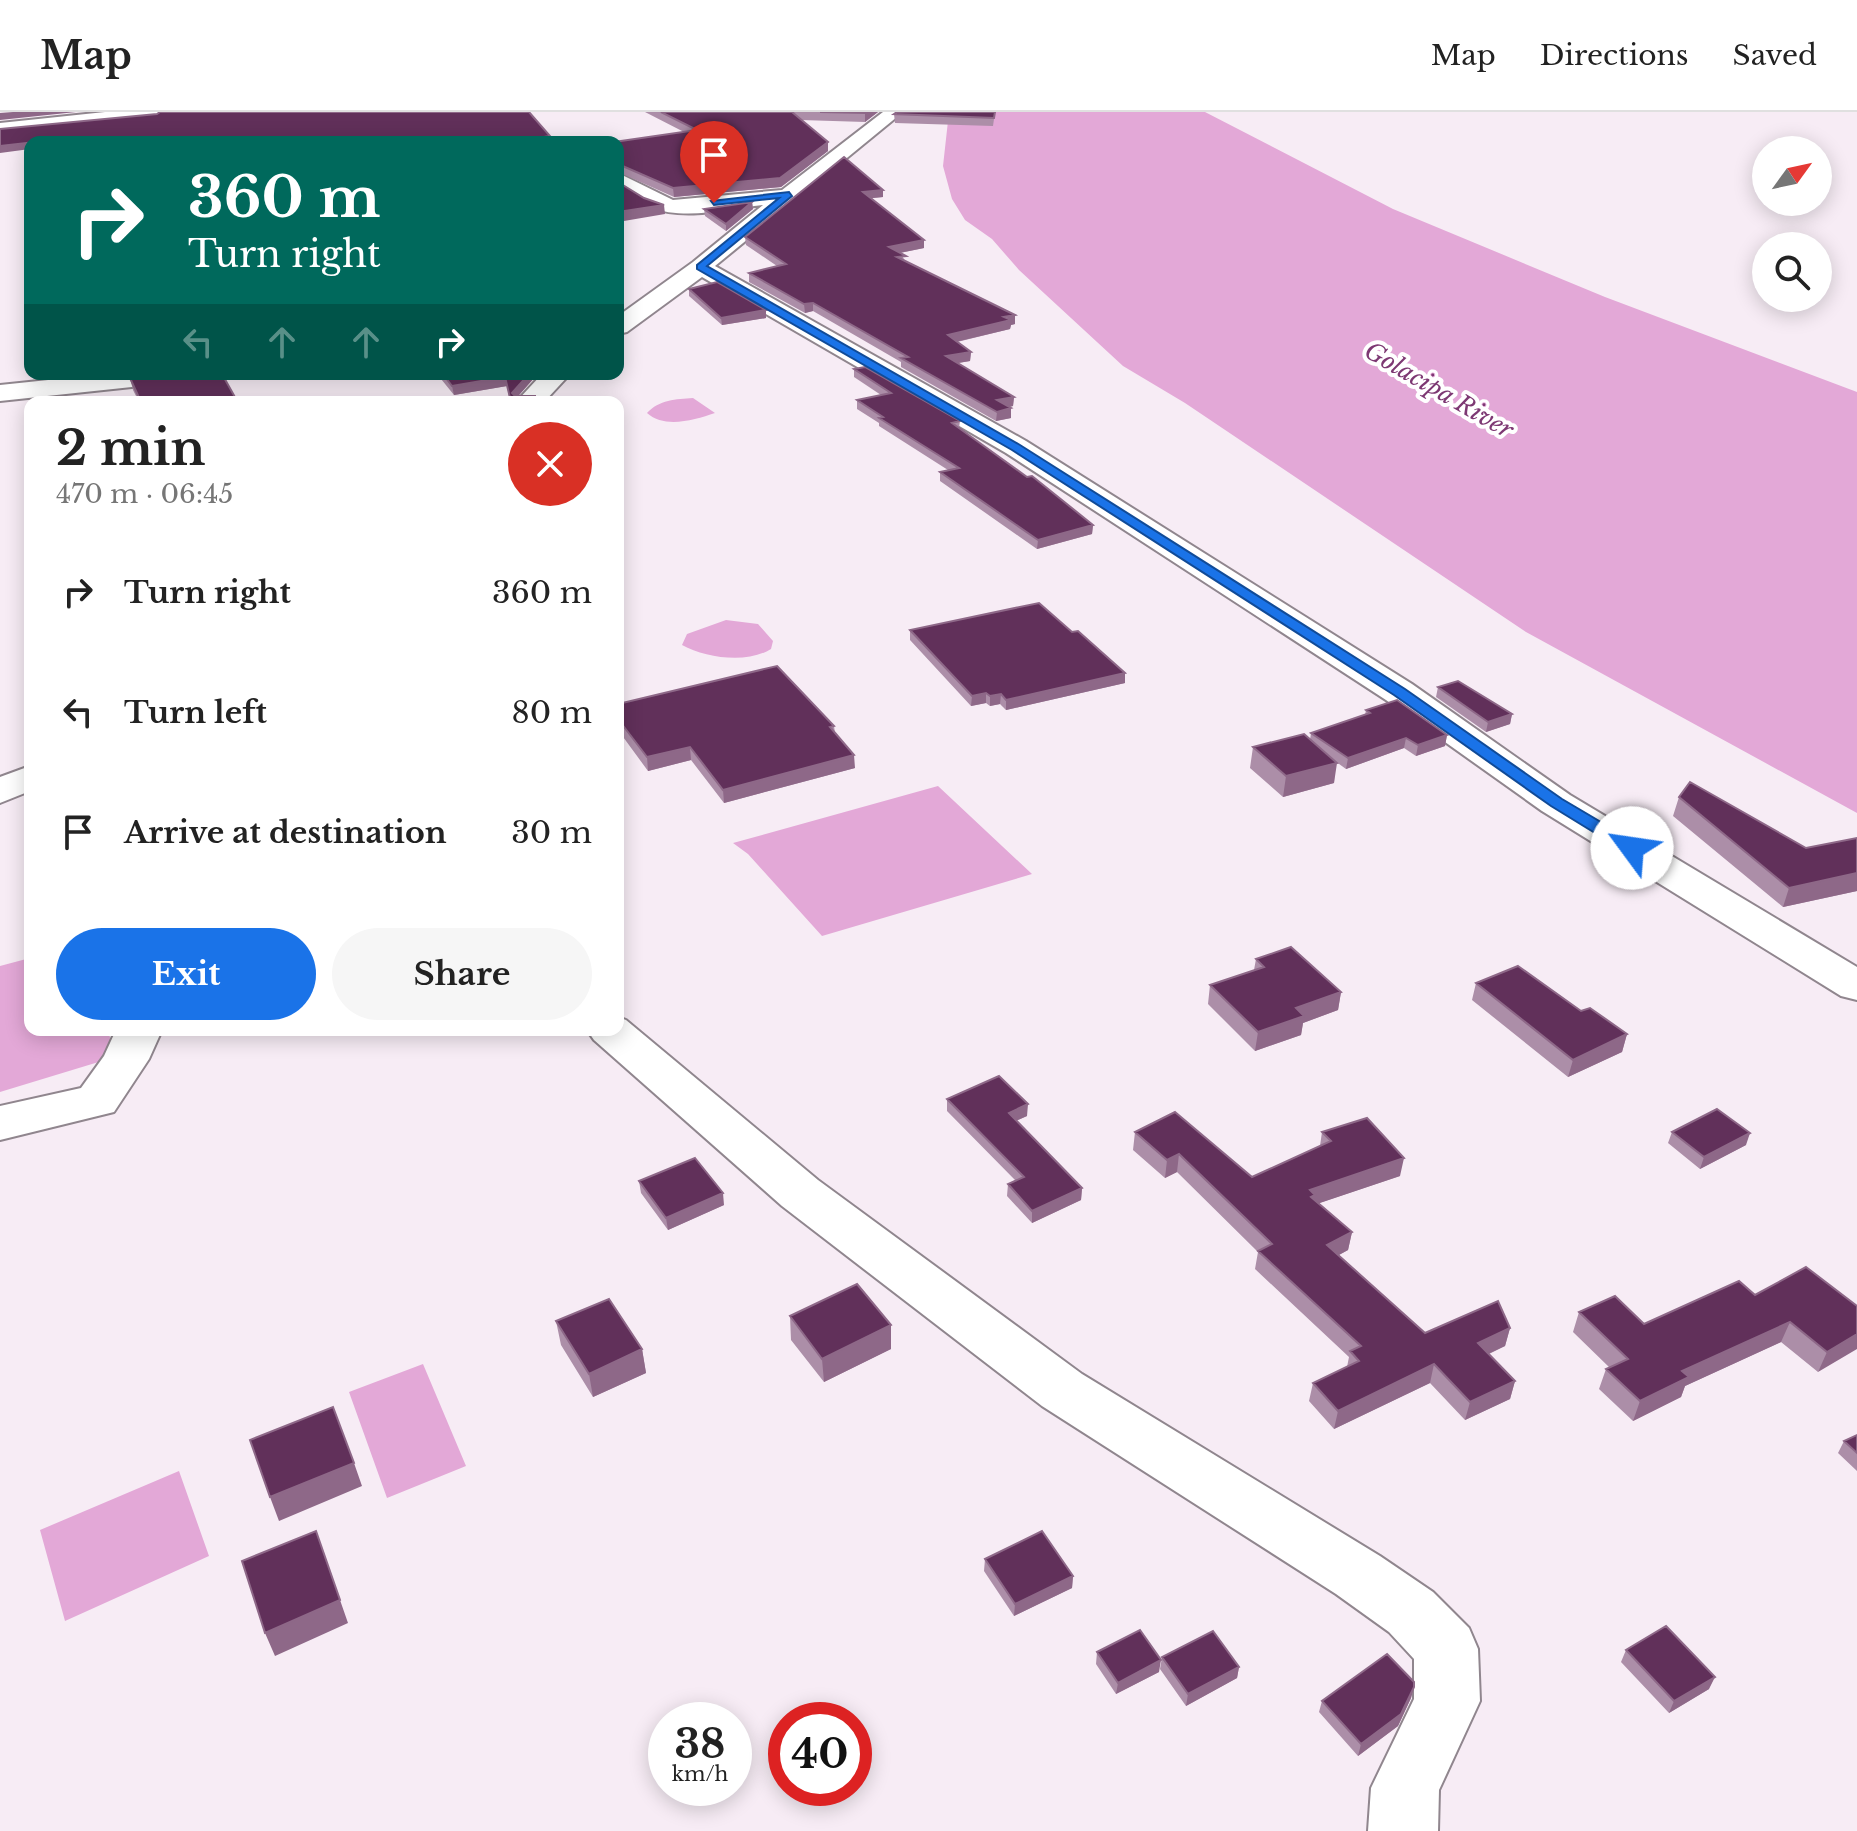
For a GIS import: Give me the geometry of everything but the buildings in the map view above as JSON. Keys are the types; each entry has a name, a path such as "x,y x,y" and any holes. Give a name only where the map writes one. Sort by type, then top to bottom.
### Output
{"street":[{"path":"0,128 158,112"},
{"path":"624,321 701,267 894,112"},
{"path":"624,181 662,204"},
{"path":"628,212 662,204 689,205 789,195"},
{"path":"701,267 1016,447 1399,692 1556,803 1857,986"},
{"path":"0,393 122,380"},
{"path":"535,396 551,380"},
{"path":"0,791 24,780"},
{"path":"0,1123 97,1101 126,1059 136,1036"},
{"path":"617,1036 800,1193 1062,1390 1358,1575 1411,1612 1446,1649 1447,1701 1405,1788 1403,1831"}],"water":[{"name":"Golacipa River","path":"949,112 1205,112 1393,209 1605,297 1857,392 1857,813 1526,632 1185,403 1123,366 1019,270 992,239 965,220 952,199 943,166"},
{"path":"693,398 715,413 671,422 647,413 662,403"},
{"path":"726,620 758,624 773,641 771,649 750,657 726,658 682,645 687,634"},
{"path":"938,786 1032,874 822,936 748,854 733,843"},
{"path":"24,960 24,1036 110,1036 115,1057 0,1092 0,966"},
{"path":"423,1364 466,1466 387,1498 349,1392"},
{"path":"179,1471 209,1556 65,1621 40,1530"}],"route":[{"path":"714,203 789,195 701,267 1016,447 1399,692 1556,803 1632,848"}]}
